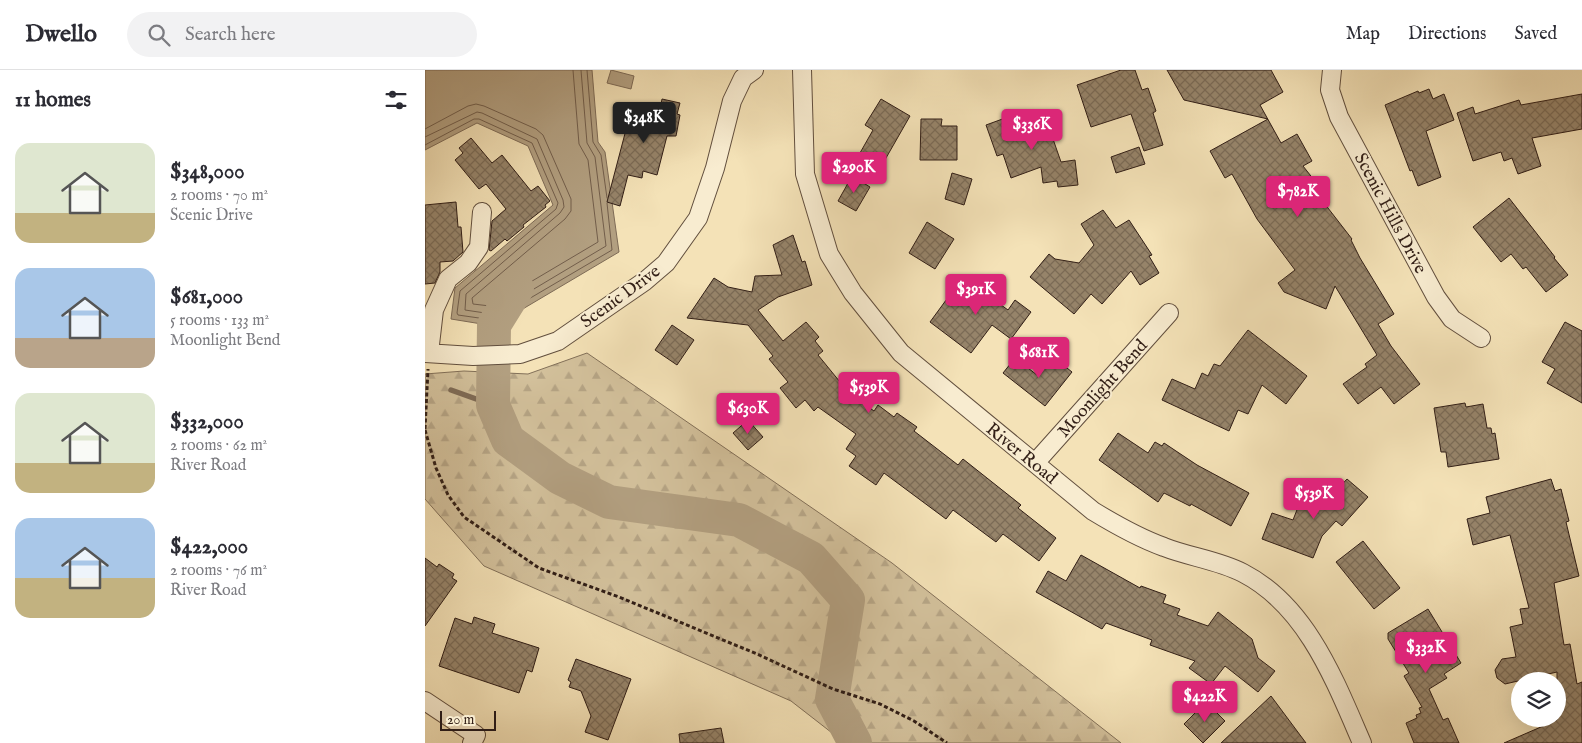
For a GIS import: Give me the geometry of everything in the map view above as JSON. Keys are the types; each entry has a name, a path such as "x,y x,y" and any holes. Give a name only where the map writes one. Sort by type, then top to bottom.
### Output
{"street":[{"name":"Scenic Drive","path":"427,353 473,356 520,354 558,341 645,281 666,263 698,218 715,168 732,101 743,78 754,70"},
{"name":"River Road","path":"802,70 805,174 829,254 853,293 901,353 1093,511 1125,531 1165,548 1242,572 1267,588 1289,608 1310,638 1333,677 1363,743"},
{"name":"Scenic Hills Drive","path":"1332,70 1330,90 1339,117 1436,297 1452,319 1481,338"},
{"path":"427,353 434,310 447,279 468,263 479,247 482,212"},
{"name":"Moonlight Bend","path":"1035,464 1169,313"},
{"path":"425,701 476,735 472,743"}],"path":[{"path":"427,353 425,429 436,468 448,496 464,517 539,568 619,597 757,654 833,690 880,704 914,721 947,743"}],"green space":[{"path":"587,353 892,563 1121,743 845,743 791,701 484,566 425,499 425,374 464,371 528,374"}],"water":[{"path":"425,70 592,70 598,142 605,152 619,252 494,326 451,319 455,288 553,205 528,146 477,123 425,150"},
{"path":"611,70 634,76 631,89 607,83"}],"building":[{"path":"1121,70 1135,70 1142,90 1148,88 1156,111 1153,113 1163,145 1144,151 1131,114 1091,127 1077,85"},
{"path":"1167,70 1271,70 1283,92 1260,105 1268,119 1184,100"},
{"path":"1429,89 1433,99 1444,94 1454,120 1426,131 1441,177 1418,186 1412,170 1410,171 1385,105 1418,91 1419,93"},
{"path":"1582,94 1582,129 1532,138 1541,166 1518,174 1512,158 1504,161 1501,152 1473,161 1457,113 1473,107 1475,114 1519,100 1521,105"},
{"path":"662,99 680,103 677,114 680,115 676,136 667,136 657,175 643,171 642,178 628,175 620,206 607,202 633,103 660,110"},
{"path":"881,99 910,116 874,179 852,173 859,161 856,160 873,130 865,125"},
{"path":"1045,116 1061,162 1075,160 1078,185 1058,187 1057,181 1043,183 1041,167 1011,178 1003,154 997,156 986,125 1008,117 1011,127"},
{"path":"921,119 942,119 941,126 957,126 957,160 920,160"},
{"path":"1268,119 1281,143 1297,134 1312,161 1303,166 1326,195 1321,199 1352,239 1360,258 1394,314 1378,324 1391,346 1420,384 1394,404 1381,387 1358,404 1343,384 1367,367 1365,364 1377,355 1335,286 1326,309 1284,292 1278,283 1295,270 1257,219 1232,174 1225,178 1210,151"},
{"path":"471,138 492,163 502,155 531,191 538,186 550,201 545,205 546,207 523,225 524,227 491,251 489,250 492,221 506,209 486,184 479,189 455,160 463,153 459,148"},
{"path":"1139,147 1145,164 1116,173 1111,157"},
{"path":"952,173 972,179 964,205 945,199"},
{"path":"852,176 870,187 856,211 838,201"},
{"path":"1509,198 1568,275 1546,292 1526,267 1523,269 1511,254 1501,262 1473,227"},
{"path":"456,202 463,252 453,261 440,262 440,272 435,283 425,284 425,205"},
{"path":"1103,210 1116,228 1129,220 1152,255 1149,256 1159,273 1140,285 1131,271 1102,304 1091,294 1074,314 1030,277 1049,254 1055,259 1079,263 1094,245 1081,224"},
{"path":"927,222 954,239 935,269 909,253"},
{"path":"793,235 802,262 805,261 812,285 778,297 758,310 783,341 806,322 819,337 815,341 823,351 818,355 849,393 874,411 878,405 894,417 897,413 917,427 914,431 958,465 963,459 1021,505 1018,508 1056,538 1039,561 1003,534 996,542 953,510 946,519 884,473 876,485 849,466 856,456 846,449 856,434 818,407 814,411 805,400 796,408 780,388 788,382 769,359 773,356 748,325 687,318 714,278 728,287 752,292 755,276 782,275 773,245"},
{"path":"963,277 1008,310 1015,300 1031,312 1011,339 992,325 971,353 930,322"},
{"path":"1565,322 1582,331 1582,403 1547,383 1555,369 1542,362"},
{"path":"672,325 694,340 677,365 655,350"},
{"path":"1248,330 1307,376 1286,404 1262,385 1248,414 1238,410 1229,431 1162,400 1172,379 1195,389 1202,373 1208,376 1214,364 1220,366"},
{"path":"1052,356 1072,372 1045,406 1003,373 1015,358 1037,375"},
{"path":"1465,403 1466,407 1483,404 1487,428 1491,428 1492,434 1495,433 1499,459 1448,467 1446,452 1441,452 1434,408"},
{"path":"748,420 763,437 748,450 733,433"},
{"path":"1118,433 1148,453 1155,442 1162,446 1164,443 1197,465 1249,493 1231,526 1191,504 1190,506 1164,493 1158,502 1099,460"},
{"path":"1347,479 1368,497 1342,526 1336,521 1322,536 1313,558 1262,539 1272,513 1293,520 1302,497 1323,505"},
{"path":"1551,479 1555,491 1561,489 1569,521 1566,522 1579,576 1554,583 1564,645 1570,644 1577,684 1582,682 1582,743 1504,743 1541,727 1566,727 1566,672 1511,672 1511,683 1505,684 1497,678 1495,670 1502,659 1516,657 1510,627 1523,624 1520,609 1529,608 1510,535 1473,545 1467,519 1490,513 1486,497"},
{"path":"1363,541 1400,588 1374,609 1336,562"},
{"path":"1081,555 1140,588 1141,586 1166,595 1163,603 1180,609 1177,615 1208,626 1218,612 1252,639 1258,658 1275,671 1258,692 1225,666 1211,684 1189,668 1195,661 1150,645 1152,640 1106,623 1102,629 1036,592 1048,571 1066,581"},
{"path":"425,558 437,567 439,564 454,574 452,578 457,581 425,626"},
{"path":"1428,609 1461,663 1444,674 1447,678 1429,689 1443,720 1448,718 1459,743 1414,743 1406,723 1417,718 1416,715 1421,713 1419,708 1422,707 1404,676 1409,673 1388,639 1388,633"},
{"path":"474,617 495,624 492,633 539,648 532,672 527,670 519,693 439,666 455,618 472,624"},
{"path":"576,659 631,679 608,740 585,732 591,716 581,691 569,687 571,682 568,680"},
{"path":"1271,696 1306,743 1221,743"},
{"path":"1206,702 1225,721 1203,743 1184,724"},
{"path":"721,728 724,743 680,743 679,734"}],"waterway":[{"path":"517,288 494,325 493,405 508,440 560,478 609,502 739,520 811,558 848,600 832,699 855,743"},
{"path":"451,390 493,405"}]}
